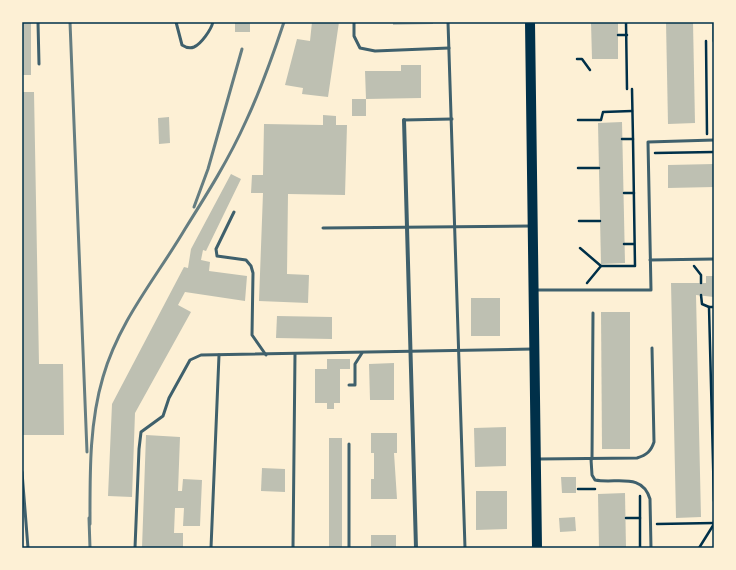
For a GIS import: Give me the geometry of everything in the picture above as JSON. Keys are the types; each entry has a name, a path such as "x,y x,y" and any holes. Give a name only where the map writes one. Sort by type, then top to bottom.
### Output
{"main road":[{"path":"530,22 537,548"}],"street":[{"path":"404,120 416,548"}],"lane":[{"path":"38,22 39,64"},
{"path":"176,22 182,45 188,48 194,47 201,41 213,22"},
{"path":"354,22 354,36 360,48 376,51 449,48"},
{"path":"448,22 465,548"},
{"path":"714,22 714,41"},
{"path":"404,120 452,119"},
{"path":"534,290 651,290 648,142 714,140"},
{"path":"234,212 216,249 217,256 246,260 251,266 254,273 252,335 266,355"},
{"path":"322,228 532,226"},
{"path":"650,260 714,259"},
{"path":"593,313 592,475 595,480 636,482 643,486 650,499 651,548"},
{"path":"536,459 638,458 651,450 654,442 652,348"},
{"path":"135,548 138,449 141,432 164,416 169,398 190,360 201,355 534,349"},
{"path":"349,385 355,385 355,364 362,353"},
{"path":"293,548 295,354"},
{"path":"211,548 219,355"},
{"path":"349,444 349,548"},
{"path":"22,472 28,548"}],"path":[{"path":"626,22 627,88"},
{"path":"618,35 627,35"},
{"path":"706,38 708,140"},
{"path":"577,59 582,59 590,70"},
{"path":"580,248 601,266 635,266 632,88"},
{"path":"578,120 601,120 603,112 632,112"},
{"path":"622,139 633,139"},
{"path":"648,153 714,152"},
{"path":"578,168 599,168"},
{"path":"624,193 634,193"},
{"path":"579,221 600,221"},
{"path":"624,244 634,244"},
{"path":"689,259 701,275 701,283"},
{"path":"580,290 601,266"},
{"path":"702,295 702,304 709,307 714,307"},
{"path":"709,307 714,500"},
{"path":"640,488 640,548"},
{"path":"578,489 601,489"},
{"path":"626,518 640,518"},
{"path":"651,524 714,523"},
{"path":"699,548 714,523"}],"building":[{"path":"22,22 31,22 31,75 22,75"},
{"path":"235,22 250,22 250,32 235,32"},
{"path":"312,22 339,22 328,97 302,94 303,88 285,85 297,39 310,41"},
{"path":"393,22 433,22 433,24 393,25"},
{"path":"591,22 618,22 618,59 592,59"},
{"path":"666,22 693,22 695,123 668,124"},
{"path":"401,65 421,65 421,98 366,99 365,71 401,71"},
{"path":"22,92 34,92 39,364 63,364 64,435 22,435"},
{"path":"352,99 366,99 366,116 352,116"},
{"path":"323,115 336,116 336,125 347,125 345,195 288,194 287,274 309,275 308,303 259,301 263,193 251,193 252,175 263,175 264,124 323,125"},
{"path":"169,117 170,143 159,144 158,118"},
{"path":"622,122 625,263 601,264 598,123"},
{"path":"714,164 714,187 668,188 668,165"},
{"path":"231,174 241,179 206,251 203,250 201,260 210,262 209,271 247,276 245,301 185,292 178,305 191,312 135,413 132,497 108,496 112,404 184,267 188,268 191,249"},
{"path":"706,276 714,276 714,297 696,295 701,517 676,518 671,283 706,283"},
{"path":"471,298 500,298 500,336 471,336"},
{"path":"601,312 630,312 630,449 602,449"},
{"path":"277,316 332,317 332,339 276,338"},
{"path":"327,359 350,359 350,369 340,369 340,403 334,403 334,409 327,409 327,403 315,403 315,369 327,369"},
{"path":"394,363 394,400 370,400 369,364"},
{"path":"506,427 506,466 475,467 474,428"},
{"path":"371,433 397,433 397,453 394,453 397,499 371,499 371,479 374,479 374,453 371,453"},
{"path":"146,435 180,437 178,491 182,491 183,479 202,480 200,526 183,526 184,508 175,508 174,533 183,533 183,548 142,548"},
{"path":"329,438 342,438 342,548 329,548"},
{"path":"262,468 285,469 285,492 261,491"},
{"path":"561,477 576,477 576,493 562,493"},
{"path":"476,491 507,491 507,529 476,530"},
{"path":"625,493 626,548 599,548 598,494"},
{"path":"575,517 576,531 560,532 559,518"},
{"path":"371,535 396,535 396,548 371,548"}],"railway":[{"path":"70,22 87,452"},
{"path":"90,524 90,468 95,413 98,395 110,357 128,318 174,247 232,149 257,97 284,22"},
{"path":"194,207 208,169 242,49"},
{"path":"89,518 90,548"}]}
